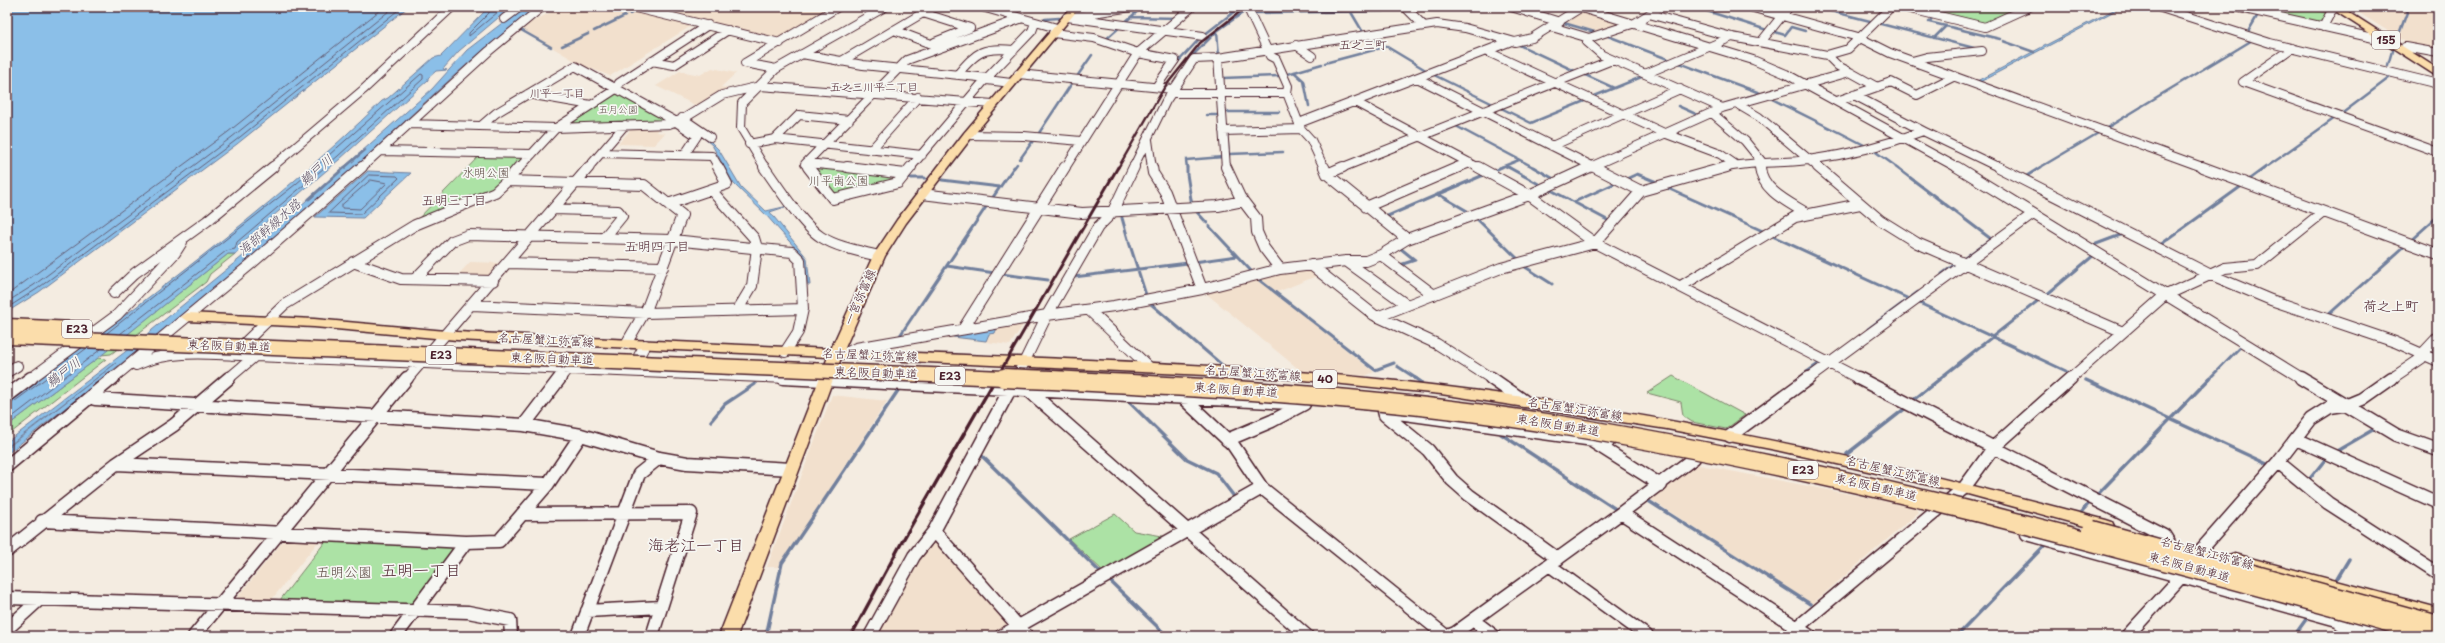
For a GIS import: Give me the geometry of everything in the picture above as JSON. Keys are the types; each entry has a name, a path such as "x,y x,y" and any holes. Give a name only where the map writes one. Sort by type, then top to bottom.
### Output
{"highway":[{"name":"155","path":"2338,7 2438,74"},
{"name":"155","path":"2338,7 2438,68"},
{"name":"東名阪自動車道","path":"7,326 1155,375 1345,389 1452,401 1662,433 1893,480 2126,539 2438,625"},
{"name":"東名阪自動車道","path":"7,337 1153,384 1343,398 1451,410 1662,442 1893,490 2024,523 2438,636"}],"main road":[{"name":"一宮弥富線","path":"728,636 791,469 827,380 840,354 879,256 922,194 968,135 1055,30 1076,7"},
{"name":"名古屋蟹江弥富線","path":"187,318 268,321 447,335 785,352 1149,367 1294,376 1441,390 1730,436 1871,465 1964,488 2438,614"}],"street":[{"path":"114,293 127,278 186,237 315,132 420,39 452,7"},
{"path":"504,19 520,7"},
{"path":"7,466 64,421 80,405 187,318 381,150 489,51 542,7"},
{"path":"631,7 641,7 780,43"},
{"path":"776,70 746,63 838,7"},
{"path":"879,256 841,247 818,236 784,196 750,144 741,128 740,118 742,103 776,70 885,7"},
{"path":"840,62 932,7"},
{"path":"1068,17 1128,7"},
{"path":"963,329 1038,208 1138,53 1192,7"},
{"path":"1253,7 1250,13 1269,49 1270,56 1276,59 1288,86 1287,93 1300,126 1311,140 1327,174 1407,239"},
{"path":"1405,7 1424,26"},
{"path":"1511,7 1560,22"},
{"path":"1223,131 1300,126 1355,102 1509,42 1532,38 1560,22 1579,7 1753,60 1837,101 1908,138 2164,296 2396,435 2438,450"},
{"path":"1552,27 1589,38 1632,24 1661,7"},
{"path":"1750,7 1858,37 1890,53 2438,254"},
{"path":"1761,42 1789,7"},
{"path":"1649,14 1732,37 1827,55 1848,49 1858,37 1891,7"},
{"path":"1902,7 1988,27 2029,7"},
{"path":"2158,7 2292,48 2438,84"},
{"path":"2236,7 2387,41"},
{"path":"2323,27 2332,10 2338,7"},
{"path":"987,8 1055,30 1094,38 1138,53 1175,60 1156,88"},
{"path":"923,13 970,28 932,43"},
{"path":"1068,17 1090,18 1162,32 1203,36"},
{"path":"807,163 907,60 940,47 980,35 1020,19"},
{"path":"807,163 833,199 898,183 967,101 1032,31 1035,23"},
{"path":"870,636 914,556 934,531 1012,388 1022,361 1047,315 1098,227 1112,213 1172,91 1194,59 1218,58 1269,49 1442,24 1486,34 1509,42"},
{"path":"232,355 284,305 353,262 416,225 495,192 556,128 652,61 708,25"},
{"path":"652,61 674,65 728,30"},
{"path":"894,30 940,47"},
{"path":"1645,74 1711,48 1732,37"},
{"path":"1589,38 1587,42 1593,50 1612,60 1722,108"},
{"path":"1296,45 1312,56"},
{"path":"957,75 975,53 989,47 1014,50"},
{"path":"2405,47 2438,53"},
{"path":"2292,48 2243,82 2438,152"},
{"path":"1486,51 1664,133 1720,154 1736,165"},
{"path":"1912,61 1927,57 1982,51"},
{"path":"802,54 840,62 988,79 1118,84 1172,91 1221,95 1287,93"},
{"path":"1827,55 1838,66 1877,87"},
{"path":"1218,58 1226,170 1243,201 1256,218 1256,232 1264,248 1280,269"},
{"path":"1327,174 1612,60"},
{"path":"481,126 496,113 575,66 617,86 710,137 703,138 697,136 679,121"},
{"path":"840,354 856,348 1047,315 1089,310 1202,289 1280,269 1346,261 1366,261 1381,255 1407,239 1529,195 1722,108 1850,72"},
{"path":"1837,101 1891,82 1917,95 1955,76"},
{"path":"610,78 617,86"},
{"path":"1417,78 1641,190"},
{"path":"409,124 556,128 679,121 722,95 760,86 918,97 993,104"},
{"path":"1552,146 1680,89"},
{"path":"528,94 591,105"},
{"path":"1854,95 2057,199 2087,211 2125,232 2209,274 2270,299 2438,361"},
{"path":"871,150 918,97"},
{"path":"1355,102 1529,195 1595,243 2164,534 2169,543"},
{"path":"1737,104 1759,117 1880,220 1917,243 2123,332"},
{"path":"1712,113 1741,136 1762,162"},
{"path":"775,139 799,115 848,120"},
{"path":"194,636 221,606 375,416 447,335 625,125"},
{"path":"1377,317 1501,268 1595,243 1641,190 1736,165 1808,160 1889,144 1923,131"},
{"path":"968,135 1024,136 1081,141"},
{"path":"685,154 703,138"},
{"path":"750,144 775,139 922,155"},
{"path":"1148,140 1153,173 1165,192 1172,208 1202,289"},
{"path":"381,150 532,154"},
{"path":"602,153 685,154 712,156 727,184 668,204"},
{"path":"1762,162 1760,169 1764,181 1778,196 1806,213"},
{"path":"807,163 905,174"},
{"path":"1366,207 1470,163"},
{"path":"507,181 644,185 682,215 664,267 645,312 626,344"},
{"path":"711,190 754,238 757,248 752,286 737,311"},
{"path":"922,194 1082,213 1112,213 1218,206 1243,201"},
{"path":"1681,286 1795,217 1806,213 1860,204"},
{"path":"554,209 618,211 622,216 604,238"},
{"path":"1786,636 1964,488 1994,447 2036,412 2164,296 2209,274 2225,268 2257,265 2323,212"},
{"path":"1730,436 1964,263 2033,214"},
{"path":"415,279 452,241 468,235 673,240 792,252 800,260 803,309 798,332 785,352"},
{"path":"7,396 117,315 175,253 186,237"},
{"path":"1381,255 1434,295"},
{"path":"1346,261 1406,306"},
{"path":"353,262 401,279 493,281"},
{"path":"508,263 664,267"},
{"path":"1311,265 1377,317 1437,344 1519,396 1524,402"},
{"path":"472,305 645,312 803,309"},
{"path":"1089,310 1136,352 1149,367"},
{"path":"2200,551 2278,462 2311,419 2330,407 2346,405 2362,399 2422,358 2422,354 2438,337"},
{"path":"630,373 645,345"},
{"path":"80,405 95,399 146,358 232,355 624,370 630,373 1012,388 1304,404 1384,411 1590,440 1694,458 1937,510 2335,618 2395,636"},
{"path":"7,551 42,521 116,464 174,425 255,356"},
{"path":"7,372 17,366"},
{"path":"524,425 568,368"},
{"path":"1027,389 1307,636"},
{"path":"1182,397 1227,440 1248,466 1262,488 1447,636 1473,620 1661,484 1694,458"},
{"path":"95,399 524,425 581,435 659,458 687,463 791,469"},
{"path":"1227,440 1272,421 1304,404"},
{"path":"1384,411 1385,415 1428,450 1452,480 1469,495 1647,636"},
{"path":"42,521 466,542 499,541 548,484 581,435"},
{"path":"2296,439 2438,503"},
{"path":"1590,440 1661,484"},
{"path":"578,636 639,474 659,458"},
{"path":"2278,462 2328,503 2438,574"},
{"path":"116,464 548,484"},
{"path":"1001,636 1022,631 1187,531 1262,488"},
{"path":"522,514 691,513 652,636"},
{"path":"1621,513 1810,636"},
{"path":"934,531 1022,631"},
{"path":"396,636 413,611 466,542"},
{"path":"2127,636 2182,576"},
{"path":"7,598 221,606 468,612 510,620 511,636"},
{"path":"7,629 40,599"},
{"path":"587,611 662,607"},
{"path":"2335,618 2341,625 2363,636"},
{"path":"1473,620 1494,636"}],"shaded area":[{"path":"562,7 627,7 696,23 610,76 580,64 523,30 529,23"},
{"path":"645,7 835,7 781,39 775,40"},
{"path":"2350,7 2438,7 2438,52 2410,45"},
{"path":"1580,11 1626,23 1603,34 1563,22"},
{"path":"712,68 736,73 721,87 727,88 724,90 726,93 701,108 656,86 680,71 700,75"},
{"path":"661,125 656,132 665,133 654,145 618,144 633,127"},
{"path":"470,262 503,263 489,278 456,277"},
{"path":"1310,268 1319,275 1275,293 1374,372 1365,376 1301,371 1203,291 1283,271"},
{"path":"1026,320 1010,345 937,336"},
{"path":"832,395 887,401 780,567 767,567"},
{"path":"1694,464 1880,500 1915,508 1919,512 1812,604 1647,497"},
{"path":"290,537 316,539 318,542 272,599 265,602 238,602 237,598 284,540"},
{"path":"933,542 937,542 1010,622 1008,627 993,636 875,636 914,564"}],"green space":[{"path":"1945,7 2024,7 1986,26 1937,15"},
{"path":"2264,7 2300,7 2327,13 2322,24 2261,12"},
{"name":"五月公園","path":"617,93 668,121 568,124"},
{"name":"水明公園","path":"480,155 526,156 493,191 415,222"},
{"name":"川平南公園","path":"812,167 898,175 896,181 834,195"},
{"path":"228,254 235,254 210,274 206,282 111,354 101,355"},
{"path":"98,358 106,359 7,436 7,426"},
{"path":"1673,376 1745,415 1726,429 1692,422 1683,416 1681,402 1647,393"},
{"path":"1115,514 1134,531 1168,537 1106,574 1069,539"},
{"name":"五明公園","path":"332,539 454,545 456,548 413,603 407,606 283,604 280,600 325,542"}],"water":[{"path":"7,7 408,7 237,144 39,292 7,312"},
{"name":"鵜戸川","path":"485,7 511,7 459,51 443,69 447,70 436,71 428,78 428,80 340,159 238,246 244,247 235,254 228,254 98,358 7,426 7,404 152,295 247,221 338,142 382,101 388,98 433,58 441,56 486,10"},
{"path":"523,7 537,7 480,53 345,177 280,234 7,454 7,448 116,363 7,447 7,442 125,352 254,247 432,89 467,50"},
{"path":"2119,7 2122,7 1978,83 1975,82"},
{"path":"708,139 719,150 741,187 766,211 788,206 770,212 807,258 810,285 808,285 804,258 766,215 734,184 712,145 706,140"},
{"path":"368,171 411,173 363,218 315,217"},
{"path":"997,328 995,333 989,334 986,341 953,337 955,334"}],"waterway":[{"path":"1131,9 1145,7"},
{"path":"1204,35 1240,7"},
{"path":"1217,31 1251,7"},
{"path":"1348,7 1351,12"},
{"path":"1694,7 1767,30"},
{"path":"1815,7 1870,21"},
{"path":"2399,34 2409,7"},
{"path":"1124,23 1140,9"},
{"path":"630,14 638,10"},
{"path":"1351,12 1384,11"},
{"path":"1253,13 1351,12"},
{"path":"1351,12 1364,34"},
{"path":"2249,30 2259,13"},
{"path":"594,31 625,16"},
{"path":"1934,16 1929,22 1946,26"},
{"path":"1131,17 1177,18"},
{"path":"1040,22 1045,19 1059,18"},
{"path":"1564,23 1598,33"},
{"path":"1877,23 1934,38"},
{"path":"1104,41 1121,26"},
{"path":"1934,38 1946,26"},
{"path":"1946,26 2000,39"},
{"path":"1771,31 1785,35 1791,27 1805,31"},
{"path":"521,30 551,47"},
{"path":"1191,57 1217,31"},
{"path":"1217,31 1219,57"},
{"path":"562,46 588,34"},
{"path":"1369,36 1386,46"},
{"path":"1608,36 1673,61"},
{"path":"1177,63 1201,37"},
{"path":"1934,38 1978,49"},
{"path":"2231,53 2254,39"},
{"path":"2003,41 2034,52"},
{"path":"1517,44 1577,72"},
{"path":"1377,49 1386,46"},
{"path":"1386,46 1429,72"},
{"path":"1325,63 1374,50"},
{"path":"2388,65 2392,51"},
{"path":"2142,106 2230,53"},
{"path":"1076,78 1092,55"},
{"path":"1679,63 1760,93"},
{"path":"1294,72 1322,64"},
{"path":"1284,75 1294,72"},
{"path":"1294,72 1304,81 1309,106"},
{"path":"1581,73 1614,88"},
{"path":"1432,74 1495,105"},
{"path":"2340,115 2393,75"},
{"path":"1222,78 1279,76"},
{"path":"1592,97 1644,76"},
{"path":"1037,136 1074,80"},
{"path":"1744,98 1758,94"},
{"path":"1768,97 1838,132"},
{"path":"1499,107 1531,123 1587,100"},
{"path":"1678,106 1698,115 1701,114"},
{"path":"2105,129 2141,107"},
{"path":"1225,112 1279,112"},
{"path":"1207,115 1220,115"},
{"path":"2283,155 2335,118"},
{"path":"1454,125 1535,168"},
{"path":"1227,132 1229,157"},
{"path":"1839,132 1868,147"},
{"path":"2039,168 2100,132"},
{"path":"1020,159 1035,138"},
{"name":"海部幹線水路","path":"344,168 365,150"},
{"path":"1873,150 1898,168"},
{"path":"1229,154 1283,152"},
{"path":"1187,168 1186,160 1223,157"},
{"path":"2265,168 2281,157"},
{"path":"1499,168 1519,160"},
{"path":"1014,168 1017,164"},
{"path":"1505,166 1509,168"},
{"path":"309,199 345,167"},
{"path":"991,200 1014,167"},
{"path":"1491,172 1502,167"},
{"path":"1533,167 1554,179"},
{"path":"1896,167 1991,239 1962,260"},
{"path":"2025,177 2041,167"},
{"path":"2247,181 2266,167"},
{"path":"1509,168 1544,187"},
{"path":"1187,174 1192,206"},
{"path":"1439,194 1486,174"},
{"path":"1624,180 1637,174 1659,183"},
{"path":"907,178 925,178"},
{"path":"942,180 1000,187"},
{"path":"1574,202 1618,182"},
{"path":"2160,245 2243,185"},
{"path":"1665,187 1765,232"},
{"path":"1549,189 1611,222"},
{"path":"1383,218 1439,194"},
{"path":"1439,194 1469,212"},
{"path":"899,337 988,204"},
{"path":"1195,210 1207,223"},
{"path":"2410,241 2438,216"},
{"path":"1122,218 1128,239"},
{"path":"1476,218 1519,260"},
{"path":"1209,226 1252,272"},
{"path":"2091,246 2123,234"},
{"path":"1770,235 1909,299"},
{"path":"1129,242 1138,269"},
{"path":"2327,316 2406,245"},
{"path":"1400,265 1415,260 1400,248 1402,247"},
{"path":"2045,296 2094,255"},
{"path":"1194,262 1237,256"},
{"path":"1138,269 1188,263"},
{"path":"1942,274 1957,263"},
{"path":"1522,265 1552,284"},
{"path":"947,266 995,273"},
{"path":"1074,277 1138,269"},
{"path":"1138,269 1146,295"},
{"path":"1001,274 1048,280"},
{"path":"1258,279 1375,370 1394,363"},
{"path":"1909,299 1918,292"},
{"path":"1868,329 1909,299"},
{"path":"1992,337 2040,299"},
{"path":"1917,302 1992,337"},
{"path":"1151,304 1222,365"},
{"path":"1939,379 1992,337"},
{"path":"1992,337 2066,371"},
{"path":"2209,379 2242,345"},
{"path":"1804,374 1821,362"},
{"path":"1397,366 1417,379"},
{"path":"1415,378 1421,382"},
{"path":"1912,401 1941,378"},
{"path":"2170,419 2210,378"},
{"path":"2086,380 2170,419"},
{"path":"711,421 725,404 755,384"},
{"path":"766,636 782,563 899,389"},
{"path":"1125,398 1187,459 1216,473 1236,499"},
{"path":"1847,454 1907,407"},
{"path":"2097,495 2170,419"},
{"path":"2170,419 2267,464"},
{"path":"2335,452 2376,428"},
{"path":"1501,434 1617,510"},
{"path":"981,455 1102,574"},
{"path":"2308,481 2328,456"},
{"path":"1647,500 1810,604"},
{"path":"2081,512 2091,501"},
{"path":"1957,636 2044,546"},
{"path":"2337,579 2349,559"},
{"path":"1109,580 1167,636"},
{"path":"2294,636 2307,618"}],"railway":[{"path":"1118,168 1164,88 1200,43 1246,7"},
{"path":"996,379 1118,167"},
{"path":"851,636 903,540 996,378"}],"district":[{"name":"五之三町","path":"1363,45"},
{"name":"五之三川平二丁目","path":"874,87"},
{"name":"川平一丁目","path":"557,93"},
{"name":"五明三丁目","path":"454,200"},
{"name":"五明四丁目","path":"657,246"},
{"name":"荷之上町","path":"2391,306"},
{"name":"海老江一丁目","path":"696,545"},
{"name":"五明一丁目","path":"421,570"}]}
